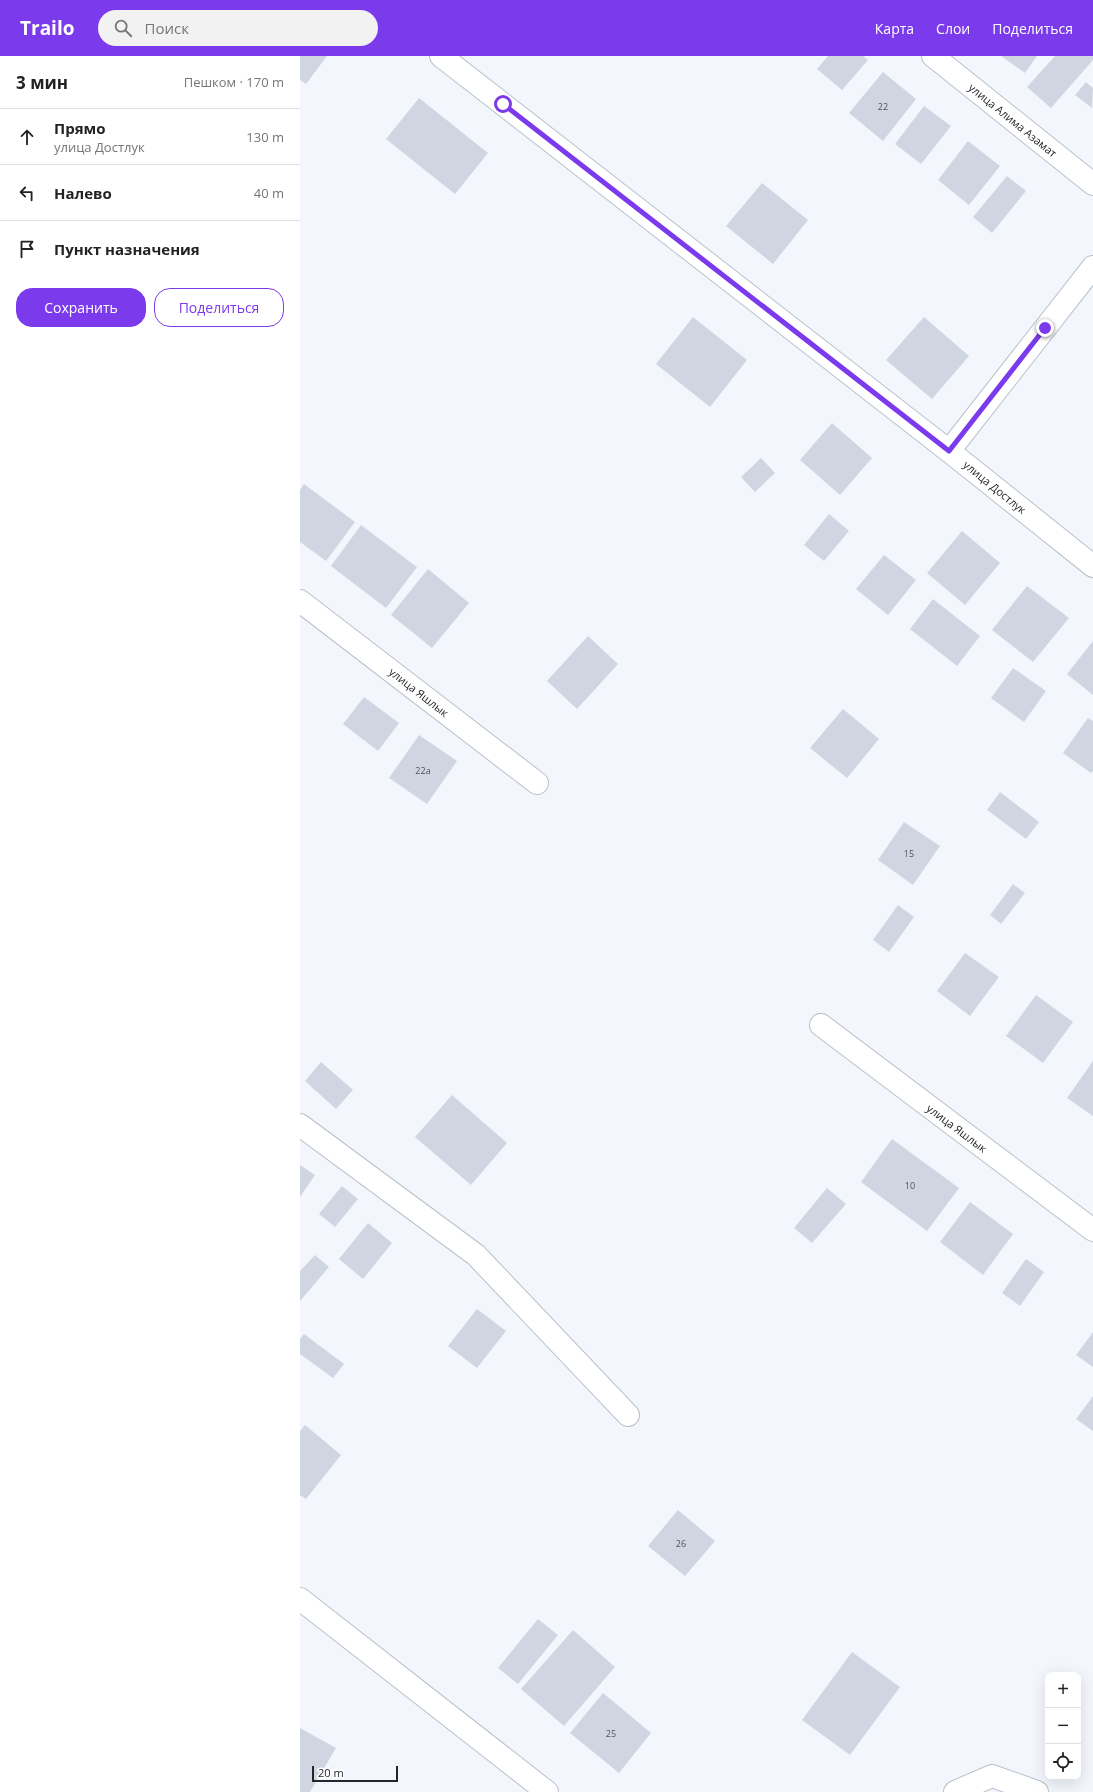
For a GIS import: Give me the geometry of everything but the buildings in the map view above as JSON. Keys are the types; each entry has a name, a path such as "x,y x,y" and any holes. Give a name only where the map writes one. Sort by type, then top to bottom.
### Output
{"street":[{"name":"улица Достлук","path":"441,56 949,451 1093,566"},
{"name":"улица Алима Азамат","path":"934,56 1093,184"},
{"path":"949,451 1093,267"},
{"name":"улица Яшлык","path":"300,601 537,783"},
{"name":"улица Яшлык","path":"821,1025 1093,1230"},
{"path":"300,1125 476,1256 628,1415"},
{"path":"300,1599 547,1792"},
{"path":"955,1792 992,1776 1037,1792"}],"route":[{"path":"503,104 949,451 1045,328"}]}
